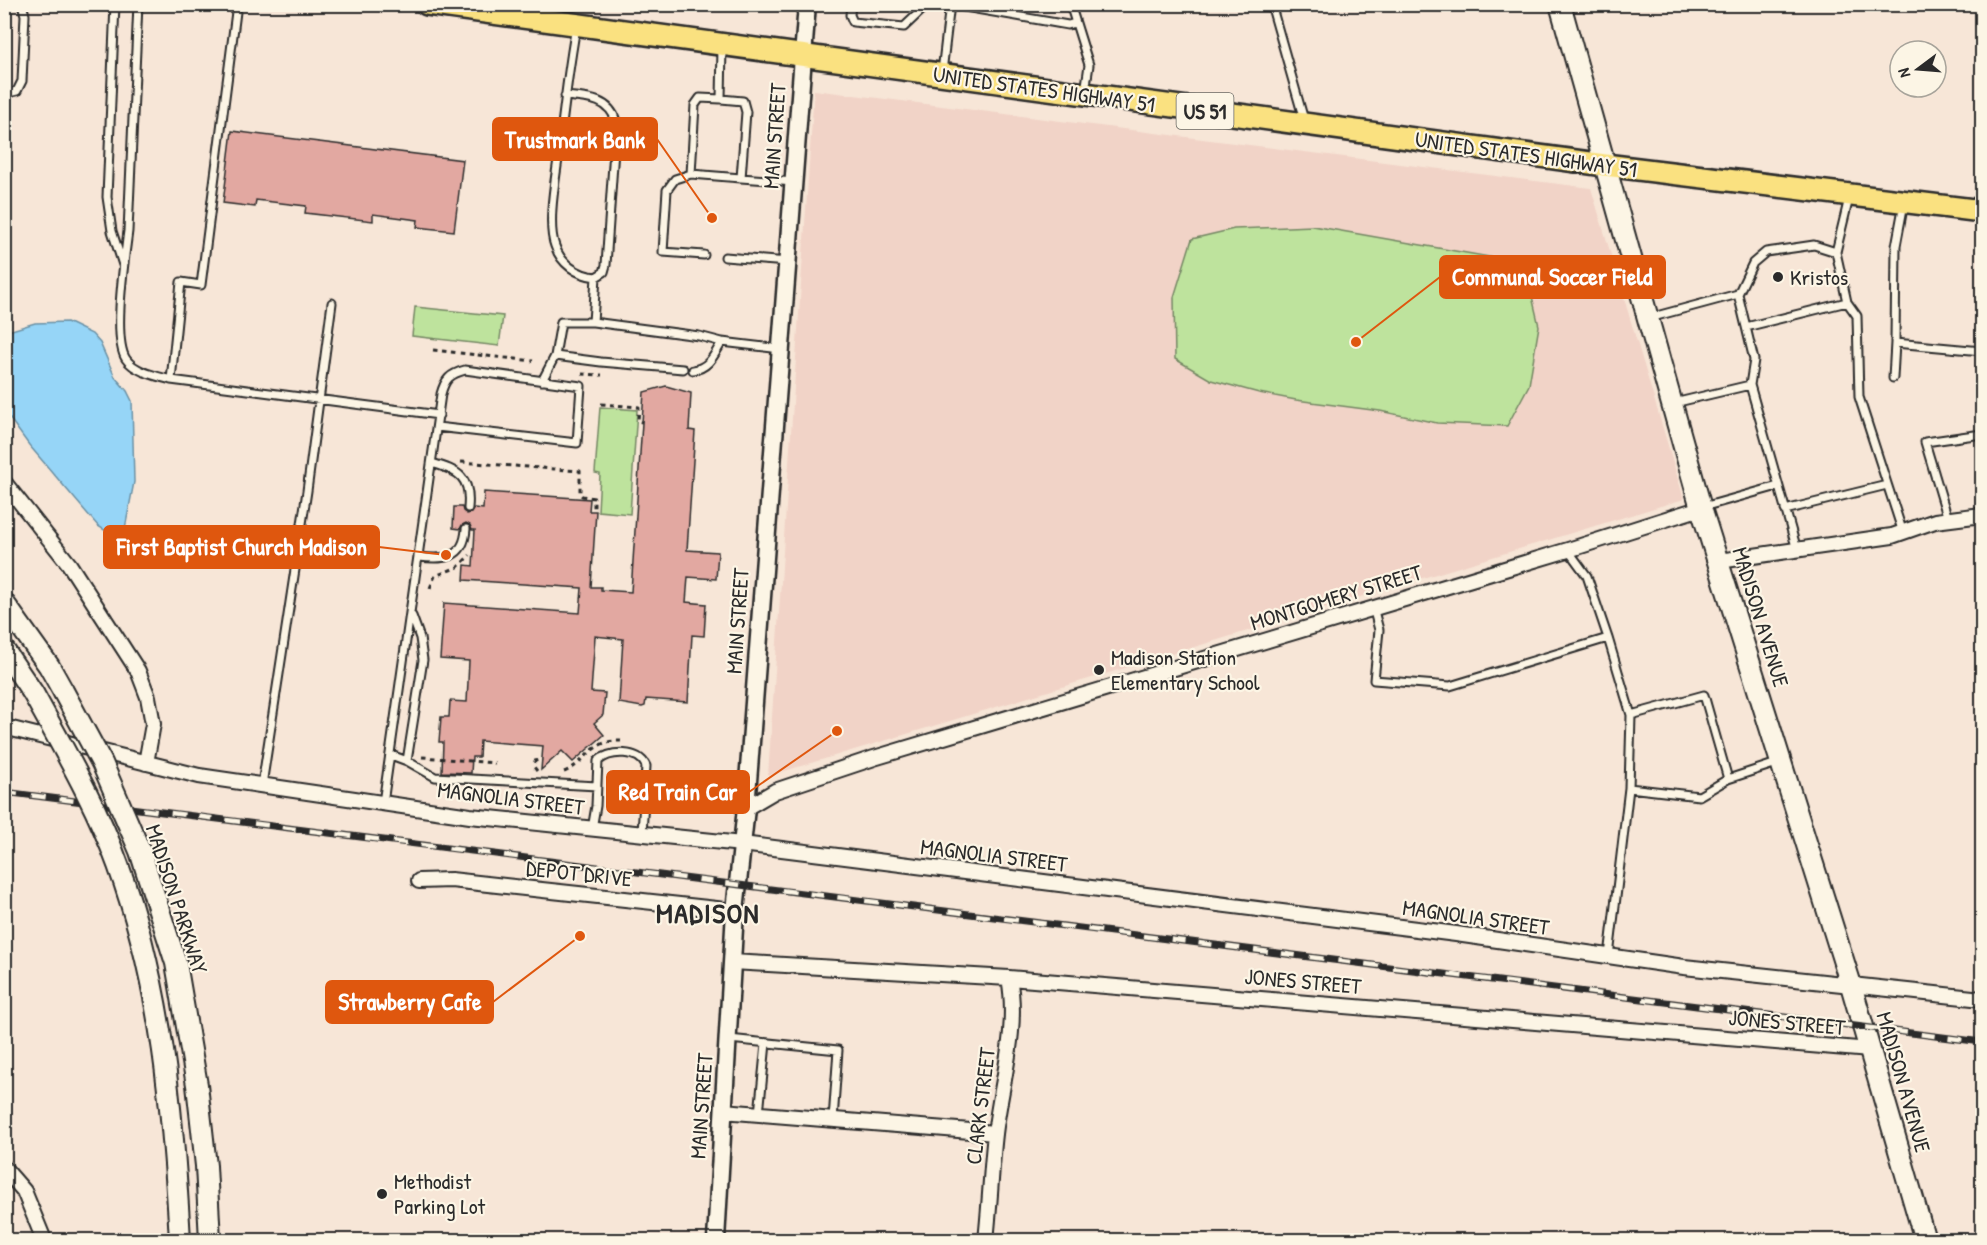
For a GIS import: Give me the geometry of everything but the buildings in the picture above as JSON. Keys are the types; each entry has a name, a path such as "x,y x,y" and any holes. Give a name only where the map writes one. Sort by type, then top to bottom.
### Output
{"main road":[{"name":"UNITED STATES HIGHWAY 51","path":"428,4 1605,165 1983,211"},
{"name":"MADISON AVENUE","path":"1560,4 1701,508 1851,985 1925,1240"},
{"name":"MADISON PARKWAY","path":"4,603 49,666 63,691 102,763 140,851 176,963 197,1085 206,1166 210,1240"},
{"name":"MADISON PARKWAY","path":"4,650 33,693 78,777 118,864 155,996 169,1089 180,1240"}],"street":[{"name":"MAIN STREET","path":"716,1240 735,911 746,808 807,4"},
{"path":"4,482 69,564 138,671 148,696 153,724 146,763"},
{"name":"MONTGOMERY STREET","path":"746,808 775,791 874,758 1701,508"},
{"path":"1719,561 1892,536 1935,521 1983,515"},
{"name":"MAGNOLIA STREET","path":"4,727 199,776 470,816 742,844 1456,934 1684,967 1983,999"},
{"name":"DEPOT DRIVE","path":"419,880 451,879 735,911"},
{"name":"JONES STREET","path":"732,962 1009,978 1870,1050"},
{"name":"CLARK STREET","path":"986,1240 995,1133 1008,1053 1013,998 1009,978"},
{"path":"723,1111 995,1133"},
{"path":"4,1168 24,1191 44,1240"}],"lane":[{"path":"4,94 16,91 22,81 25,15 22,4"},
{"path":"116,4 107,197 112,231 123,268"},
{"path":"138,4 128,231 123,268 119,339 126,359 143,371 171,380 439,415"},
{"path":"171,380 181,282 201,285 237,4"},
{"path":"851,4 850,15 853,22 899,28 908,25 923,9 923,4"},
{"path":"1070,4 1089,65 1084,94"},
{"path":"1271,4 1305,124"},
{"path":"941,74 949,5 988,8 1068,25 1075,23"},
{"path":"566,96 601,102 613,112 616,121 606,265 604,272 596,277 577,272 569,267 558,254 554,243 553,199 566,96 576,25"},
{"path":"721,99 722,45"},
{"path":"691,174 695,105 700,98 721,99 743,101 746,112 741,178"},
{"path":"704,255 663,252 667,190 675,179 691,174 794,182"},
{"path":"1850,195 1836,252 1847,302 1857,316 1859,397 1903,533"},
{"path":"1893,378 1896,246 1905,201"},
{"path":"1797,550 1750,385 1754,360 1738,294 1753,263 1766,252 1814,245 1836,252"},
{"path":"725,257 788,262"},
{"path":"593,322 596,277"},
{"path":"1648,319 1738,294"},
{"path":"1746,327 1847,302"},
{"path":"262,785 307,491 332,303"},
{"path":"542,381 555,356 561,322 593,322 781,349"},
{"path":"693,370 701,369 709,363 722,342"},
{"path":"1895,343 1983,351"},
{"path":"555,356 683,369"},
{"path":"383,803 437,427 445,381 454,373 465,370 581,386 577,443 437,427"},
{"path":"1672,404 1750,385"},
{"path":"1948,519 1925,442 1983,434"},
{"path":"432,463 458,473 467,482 470,495 468,508"},
{"path":"1785,510 1887,485"},
{"path":"1701,508 1778,486"},
{"path":"419,557 436,560 449,558 460,550 466,536 466,529"},
{"path":"1568,550 1587,576 1631,715 1629,788 1609,956"},
{"path":"1373,607 1378,630 1374,680 1450,686 1608,638"},
{"path":"407,761 423,655 420,638 411,614"},
{"path":"1631,715 1704,695 1728,779"},
{"path":"592,829 596,806 598,761 609,754 636,755 643,759 646,766 642,834"},
{"path":"391,755 435,777 597,786"},
{"path":"1629,788 1699,796 1728,779 1781,762"},
{"path":"728,1039 838,1050 832,1120"},
{"path":"759,1114 765,1043"}],"path":[{"path":"434,350 533,362"},
{"path":"601,404 639,407 638,421 642,422"},
{"path":"461,462 580,471 580,494 594,498 594,511"},
{"path":"558,773 569,770 602,743 614,740 631,742"},
{"path":"416,754 495,763"},
{"path":"538,771 534,767 535,760 542,759"}],"shaded area":[{"path":"814,90 1591,188 1684,499 768,776"}],"green space":[{"path":"1313,226 1512,261 1527,275 1539,326 1529,385 1507,426 1437,423 1380,411 1259,393 1211,380 1175,359 1174,297 1192,239 1234,229"},
{"path":"415,307 503,316 499,346 412,336"},
{"path":"600,407 637,410 630,514 598,511 600,474 595,473"}],"water":[{"path":"67,322 92,334 100,343 115,377 132,401 134,482 123,539 98,526 29,445 5,412 5,332 35,323"}],"railway":[{"path":"4,792 1982,1042"}],"place":[{"name":"Trustmark Bank","path":"712,218"},
{"name":"Kristos","path":"1778,277"},
{"name":"Communal Soccer Field","path":"1356,342"},
{"name":"First Baptist Church Madison","path":"446,555"},
{"name":"Madison Station Elementary School","path":"1099,670"},
{"name":"Red Train Car","path":"837,731"},
{"name":"Strawberry Cafe","path":"580,936"},
{"name":"Methodist Parking Lot","path":"382,1194"}],"district":[{"name":"MADISON","path":"708,913"}]}
